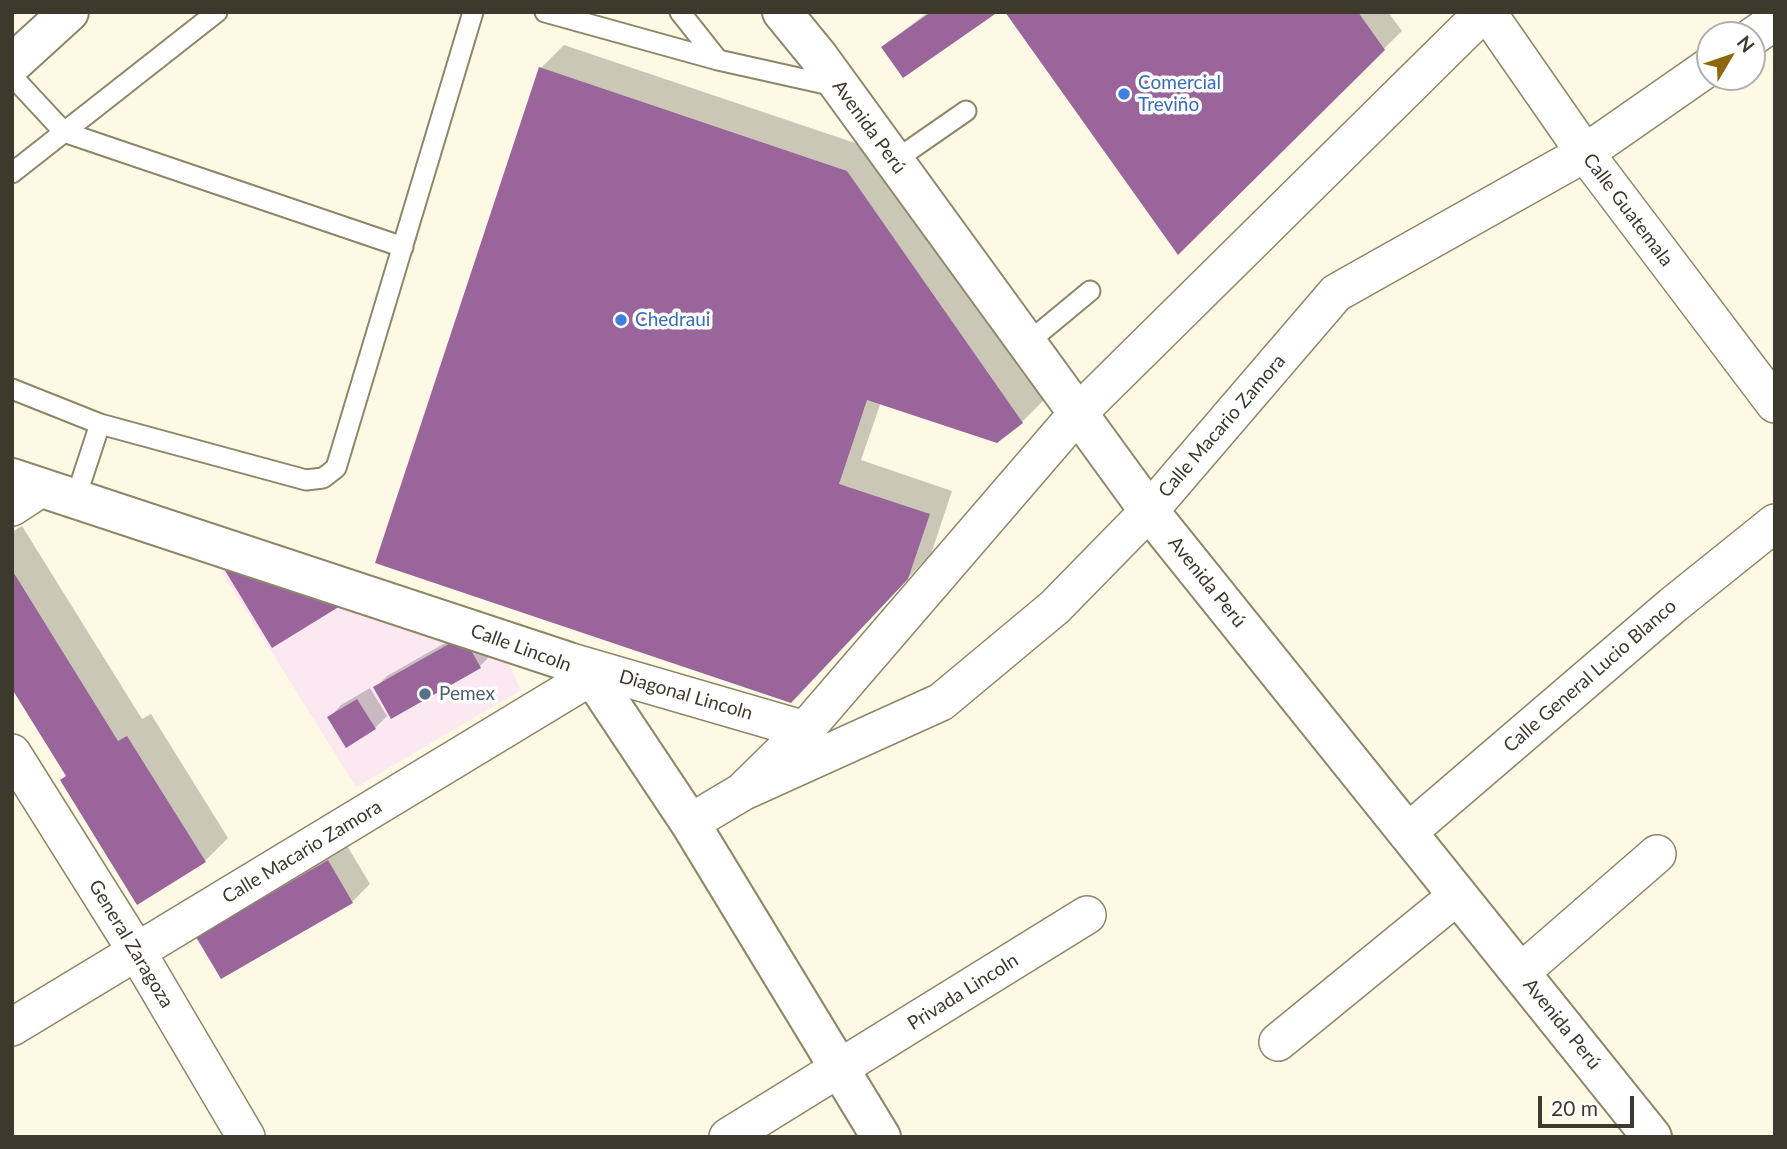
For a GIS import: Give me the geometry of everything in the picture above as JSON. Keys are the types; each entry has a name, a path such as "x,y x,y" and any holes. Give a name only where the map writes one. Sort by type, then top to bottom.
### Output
{"main road":[{"path":"12,64 69,12"},
{"name":"Avenida Perú","path":"782,12 1149,510 1652,1137"},
{"name":"Calle Lincoln","path":"35,493 579,668 690,823 881,1137"}],"street":[{"name":"Calle Guatemala","path":"1485,12 1585,153 1775,404"},
{"name":"Calle Macario Zamora","path":"742,792 805,730 1077,414 1485,12"},
{"name":"Calle Macario Zamora","path":"690,823 742,792 941,702 1055,607 1149,510 1336,293 1585,153 1696,76"},
{"name":"Calle General Lucio Blanco","path":"1407,833 1673,605 1775,523"},
{"name":"Calle Macario Zamora","path":"12,1027 137,952 579,668"},
{"name":"Diagonal Lincoln","path":"579,668 805,730"},
{"name":"General Zaragoza","path":"12,753 137,952 246,1137"},
{"path":"1520,973 1657,854"},
{"path":"1278,1042 1458,895"},
{"name":"Privada Lincoln","path":"728,1137 1087,915"}],"lane":[{"path":"12,173 218,12"},
{"path":"12,389 100,424 306,480 324,478 336,468 473,12"},
{"path":"544,12 718,60 840,88"},
{"path":"680,12 718,60"},
{"path":"12,76 64,132 403,247"},
{"path":"894,161 965,111"},
{"path":"1026,344 1090,291"},
{"path":"35,493 100,424"}],"shaded area":[{"path":"211,555 500,647 521,690 356,787"}],"building":[{"path":"931,12 998,12 903,78 881,47"},
{"path":"1005,12 1358,12 1385,50 1178,255"},
{"path":"539,67 847,171 1023,423 997,443 867,400 839,484 930,514 908,579 791,703 375,563"},
{"path":"218,559 350,600 272,648"},
{"path":"12,570 118,741 127,736 206,862 137,905 60,780 66,776 12,689"},
{"path":"463,636 481,668 391,719 373,687"},
{"path":"357,699 376,729 346,748 327,717"},
{"path":"328,860 353,903 221,979 196,937"}],"place":[{"name":"Comercial Treviño","path":"1124,94"},
{"name":"Chedraui","path":"621,320"},
{"name":"Pemex","path":"425,694"}]}
